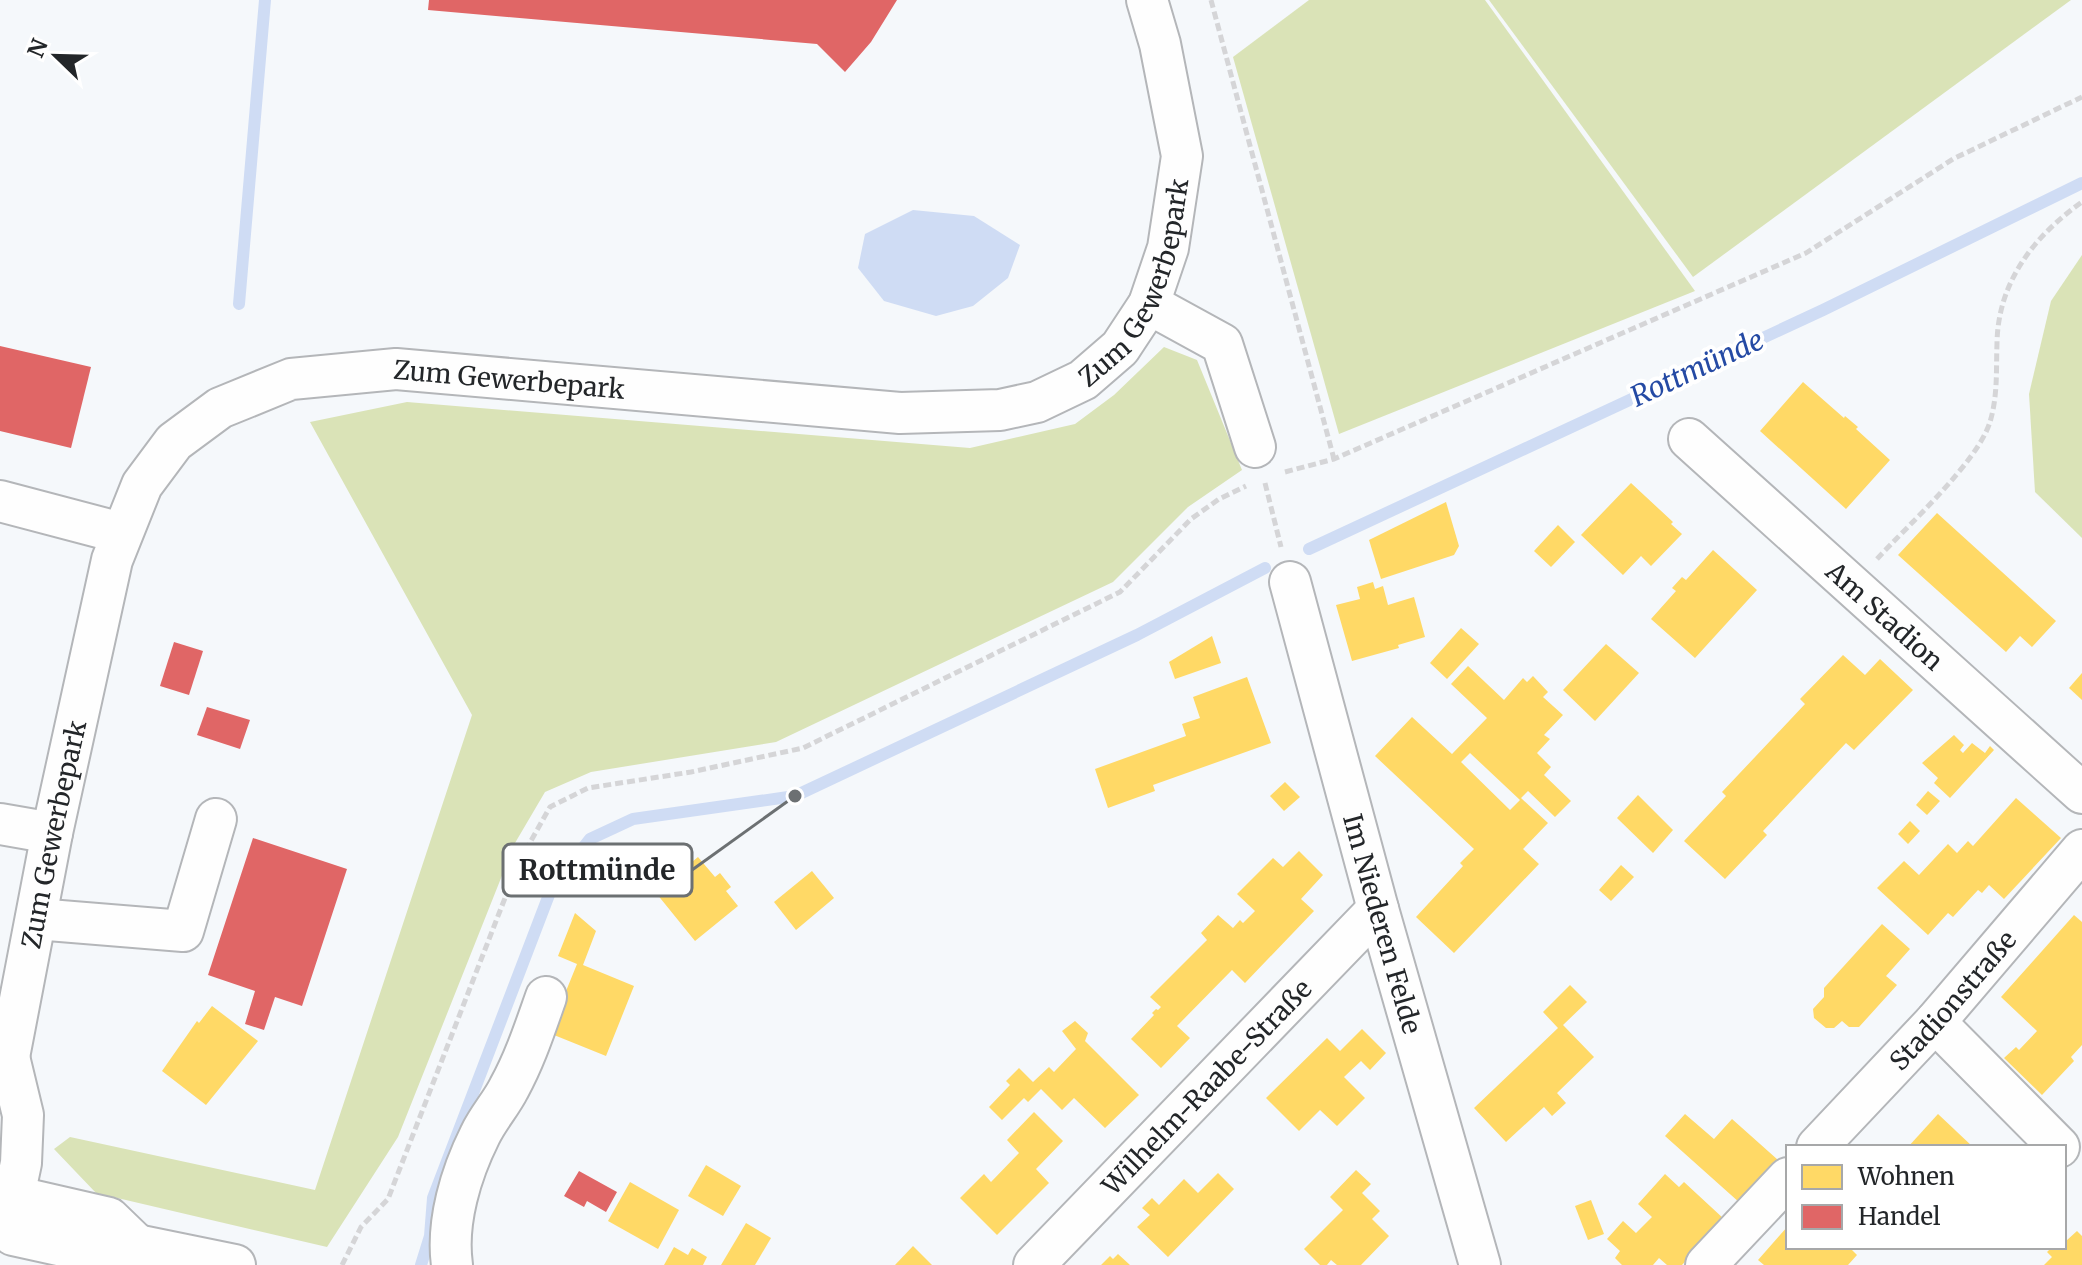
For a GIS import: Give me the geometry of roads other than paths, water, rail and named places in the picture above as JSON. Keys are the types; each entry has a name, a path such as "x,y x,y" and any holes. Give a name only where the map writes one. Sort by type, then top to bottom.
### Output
{"street":[{"name":"Zum Gewerbepark","path":"5,1205 21,1163 23,1115 4,1063 112,560 142,485 174,442 220,408 291,379 396,369 900,413 1000,410 1037,402 1083,380 1120,348 1149,304 1168,248 1182,156 1160,44 1147,0"},
{"path":"1149,304 1222,344 1259,462"},
{"name":"Am Stadion","path":"1689,439 2082,793"},
{"path":"0,501 121,533"},
{"name":"Im Niederen Felde","path":"1290,582 1378,909 1480,1265"},
{"path":"36,919 183,931 216,819"},
{"path":"0,824 52,833"},
{"name":"Stadionstraße","path":"1819,1145 1935,1022 2082,850"},
{"name":"Wilhelm-Raabe-Straße","path":"1034,1265 1378,909"},
{"path":"452,1265 453,1217 465,1169 481,1132 526,1056 546,997"},
{"path":"1935,1022 2057,1145"},
{"path":"2066,1154 2082,1170"},
{"path":"1706,1265 1786,1180"},
{"path":"5,1205 109,1218 137,1245 235,1265"}],"water":[{"path":"913,210 974,216 1020,245 1008,278 973,306 936,316 884,301 858,268 865,234"}],"waterway":[{"path":"239,304 265,0"},
{"name":"Rottmünde","path":"1309,549 1823,310 2082,183"},
{"name":"Rottmünde","path":"421,1265 430,1236 433,1198 552,887 590,839 633,819 795,796 1137,635 1265,568"}],"place":[{"name":"Rottmünde","path":"795,796"}]}
